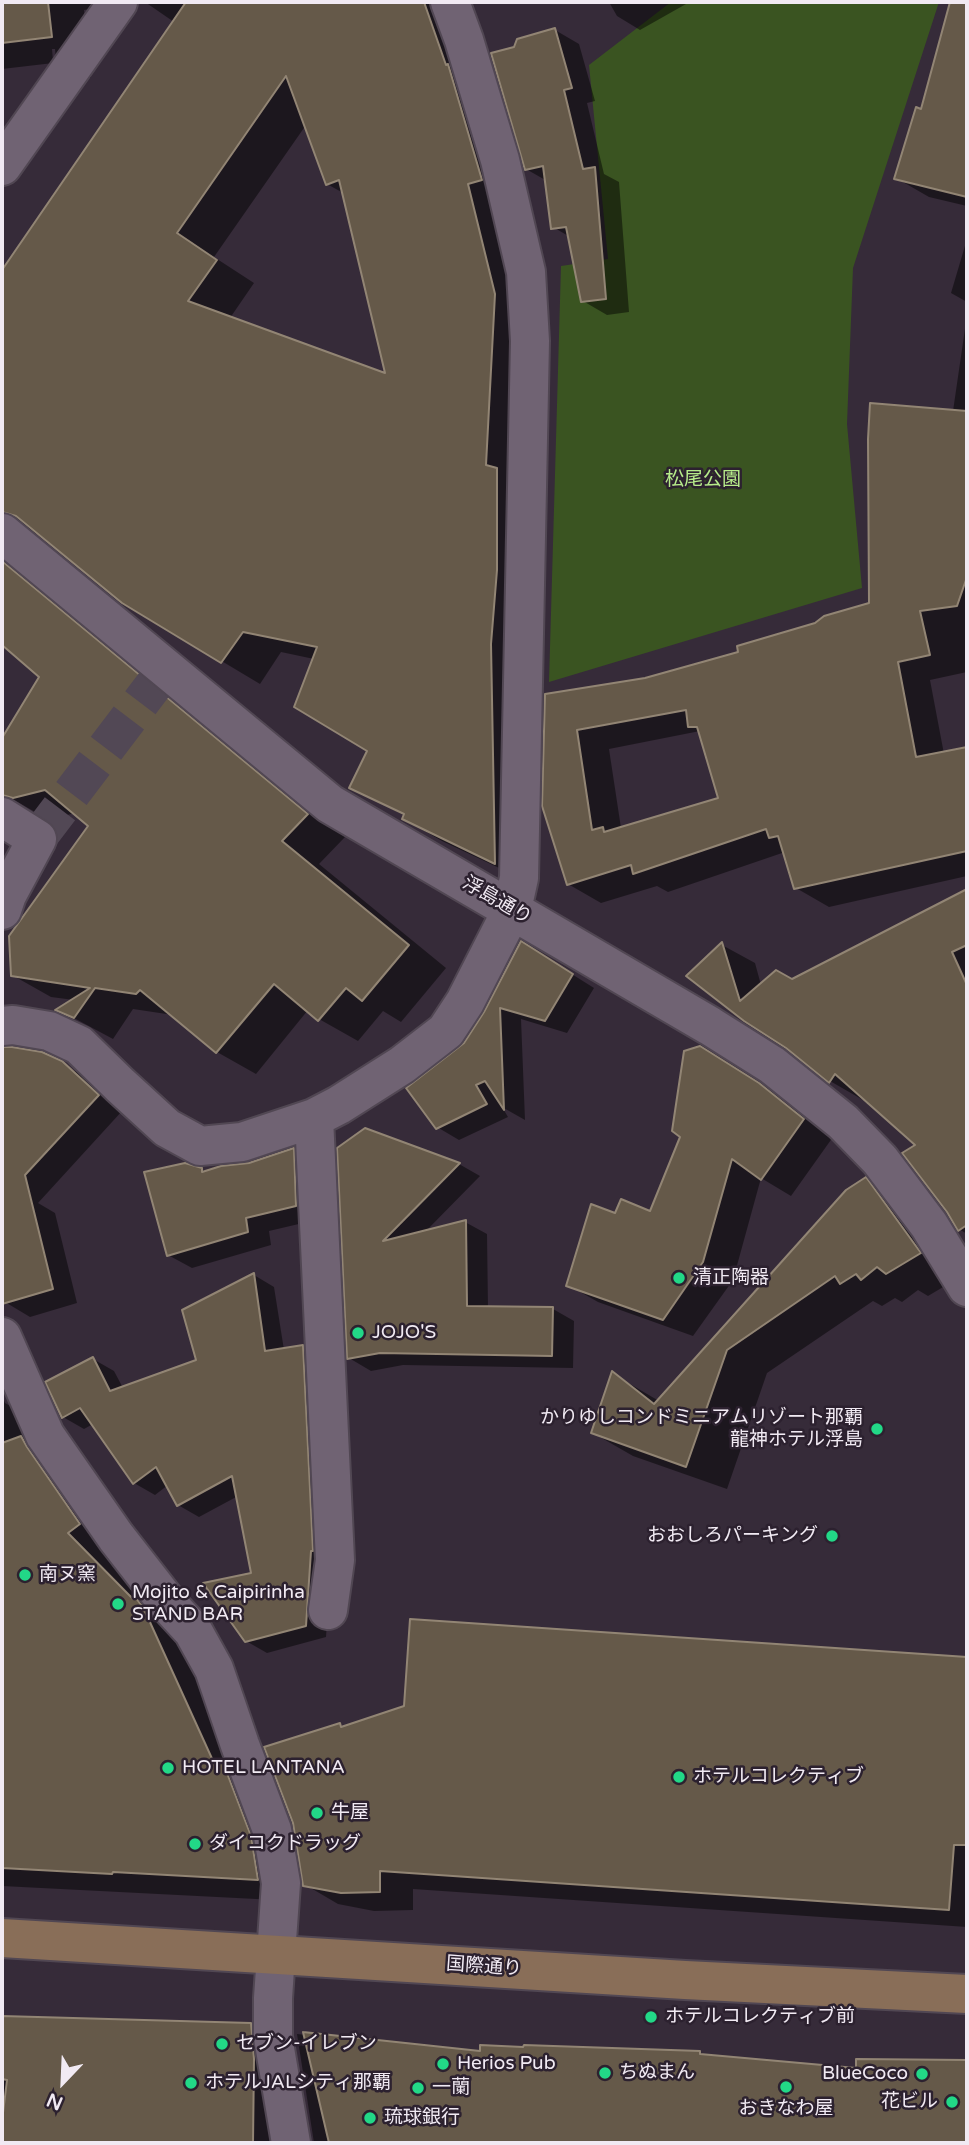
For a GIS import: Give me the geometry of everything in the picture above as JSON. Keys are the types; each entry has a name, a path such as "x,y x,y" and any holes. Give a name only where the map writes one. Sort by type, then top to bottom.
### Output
{"main road":[{"name":"国際通り","path":"2,1937 685,1980 967,1994"}],"street":[{"path":"2,166 118,2"},
{"path":"2,1027 13,1025 49,1031 79,1045 167,1128 200,1146 242,1142 314,1118 339,1105 402,1065 446,1031 465,1002 512,910 519,868 530,341 526,272 500,160 450,2"},
{"name":"浮島通り","path":"2,533 330,804 710,1026 761,1058 843,1122 880,1160 929,1225 967,1287"},
{"path":"2,817 37,839 2,909"},
{"path":"314,1118 335,1560 328,1610"},
{"path":"2,1337 45,1435 116,1537 193,1631 214,1669 272,1830 281,1883 273,2037 291,2143"}],"green space":[{"name":"松尾公園","path":"671,2 939,2 853,268 847,424 862,588 549,682 561,266 608,259 589,65"}],"building":[{"path":"2,2 48,2 52,37 2,43"},
{"path":"186,2 424,2 446,65 448,64 482,180 468,184 495,294 486,465 497,468 497,570 491,644 495,864 402,819 404,814 349,788 367,751 294,707 317,647 243,632 221,663 122,603 16,516 2,512 2,270","holes":["286,76 326,185 339,180 385,373 188,301 217,260 177,233"]},
{"path":"950,2 967,2 967,197 894,179 916,107 921,109"},
{"path":"555,28 572,88 564,90 583,169 595,167 606,299 581,302 566,227 551,229 543,166 525,170 491,53 514,47 517,39"},
{"path":"870,403 967,411 967,577 957,606 920,611 930,655 898,662 916,757 967,747 967,851 794,889 778,836 769,838 766,829 633,874 631,865 567,885 542,806 545,694 645,678 738,652 737,646 815,623 824,616 869,603","holes":["686,710 688,727 697,727 718,798 604,832 603,827 592,830 577,730"]},
{"path":"2,561 308,814 282,841 409,945 362,1001 346,988 318,1021 274,984 216,1053 140,990 136,994 95,988 74,1018 55,1010 90,988 11,976 9,936 88,826 45,790 13,798 2,795 2,738 39,677 2,645"},
{"path":"967,889 967,945 952,952 967,985 967,1225 958,1231 947,1212 902,1153 915,1145 835,1074 829,1083 786,1048 744,1021 686,976 722,942 740,1001 776,970 792,979"},
{"path":"521,941 573,974 545,1021 500,1008 504,1110 485,1081 476,1085 487,1104 436,1129 406,1088 464,1043 484,1012"},
{"path":"700,1046 759,1083 804,1119 761,1180 732,1159 703,1262 663,1320 566,1286 591,1204 615,1213 621,1199 650,1211 680,1137 672,1131 684,1051"},
{"path":"2,1047 42,1052 62,1061 99,1095 25,1175 53,1289 2,1304"},
{"path":"365,1128 460,1163 383,1241 466,1220 467,1306 553,1307 552,1356 380,1353 347,1359 337,1148"},
{"path":"294,1148 296,1206 246,1218 248,1232 167,1256 144,1172 185,1163 202,1168 202,1172 221,1166 249,1163"},
{"path":"866,1177 921,1253 886,1274 877,1267 861,1280 856,1274 840,1284 835,1276 727,1350 686,1467 591,1433 612,1371 654,1404 846,1190"},
{"path":"254,1273 265,1351 303,1345 313,1551 306,1626 245,1642 203,1583 251,1573 232,1476 177,1506 156,1467 133,1484 80,1408 62,1418 45,1382 93,1357 110,1391 196,1360 182,1310"},
{"path":"21,1436 80,1524 68,1533 133,1599 136,1598 144,1609 214,1763 222,1760 251,1836 258,1880 2,1868 2,1443"},
{"name":"ホテルコレクティブ","path":"410,1619 967,1657 967,1845 954,1845 949,1910 380,1871 380,1892 341,1893 303,1886 293,1823 264,1747 340,1723 341,1727 404,1706"},
{"path":"2,2016 251,2023 254,2059 253,2143 2,2143 7,2080 2,2079"},
{"path":"303,2032 480,2051 480,2045 524,2045 700,2051 700,2054 856,2068 856,2059 967,2060 967,2143 329,2143"}],"tunnel":[{"path":"37,839 166,669"}],"place":[{"name":"清正陶器","path":"679,1278"},
{"name":"JOJO'S","path":"358,1333"},
{"name":"かりゆしコンドミニアムリゾート那覇 龍神ホテル浮島","path":"877,1429"},
{"name":"おおしろパーキング","path":"832,1536"},
{"name":"南ヌ窯","path":"25,1575"},
{"name":"Mojito & Caipirinha STAND BAR","path":"118,1604"},
{"name":"HOTEL LANTANA","path":"168,1768"},
{"name":"ホテルコレクティブ","path":"679,1777"},
{"name":"牛屋","path":"317,1813"},
{"name":"ダイコクドラッグ","path":"195,1844"},
{"name":"ホテルコレクティブ前","path":"651,2017"},
{"name":"セブン-イレブン","path":"222,2044"},
{"name":"Herios Pub","path":"443,2064"},
{"name":"ちぬまん","path":"605,2073"},
{"name":"BlueCoco","path":"922,2074"},
{"name":"ホテルJALシティ那覇","path":"191,2083"},
{"name":"おきなわ屋","path":"786,2087"},
{"name":"一蘭","path":"418,2088"},
{"name":"花ビル","path":"952,2102"},
{"name":"琉球銀行","path":"370,2118"}]}
